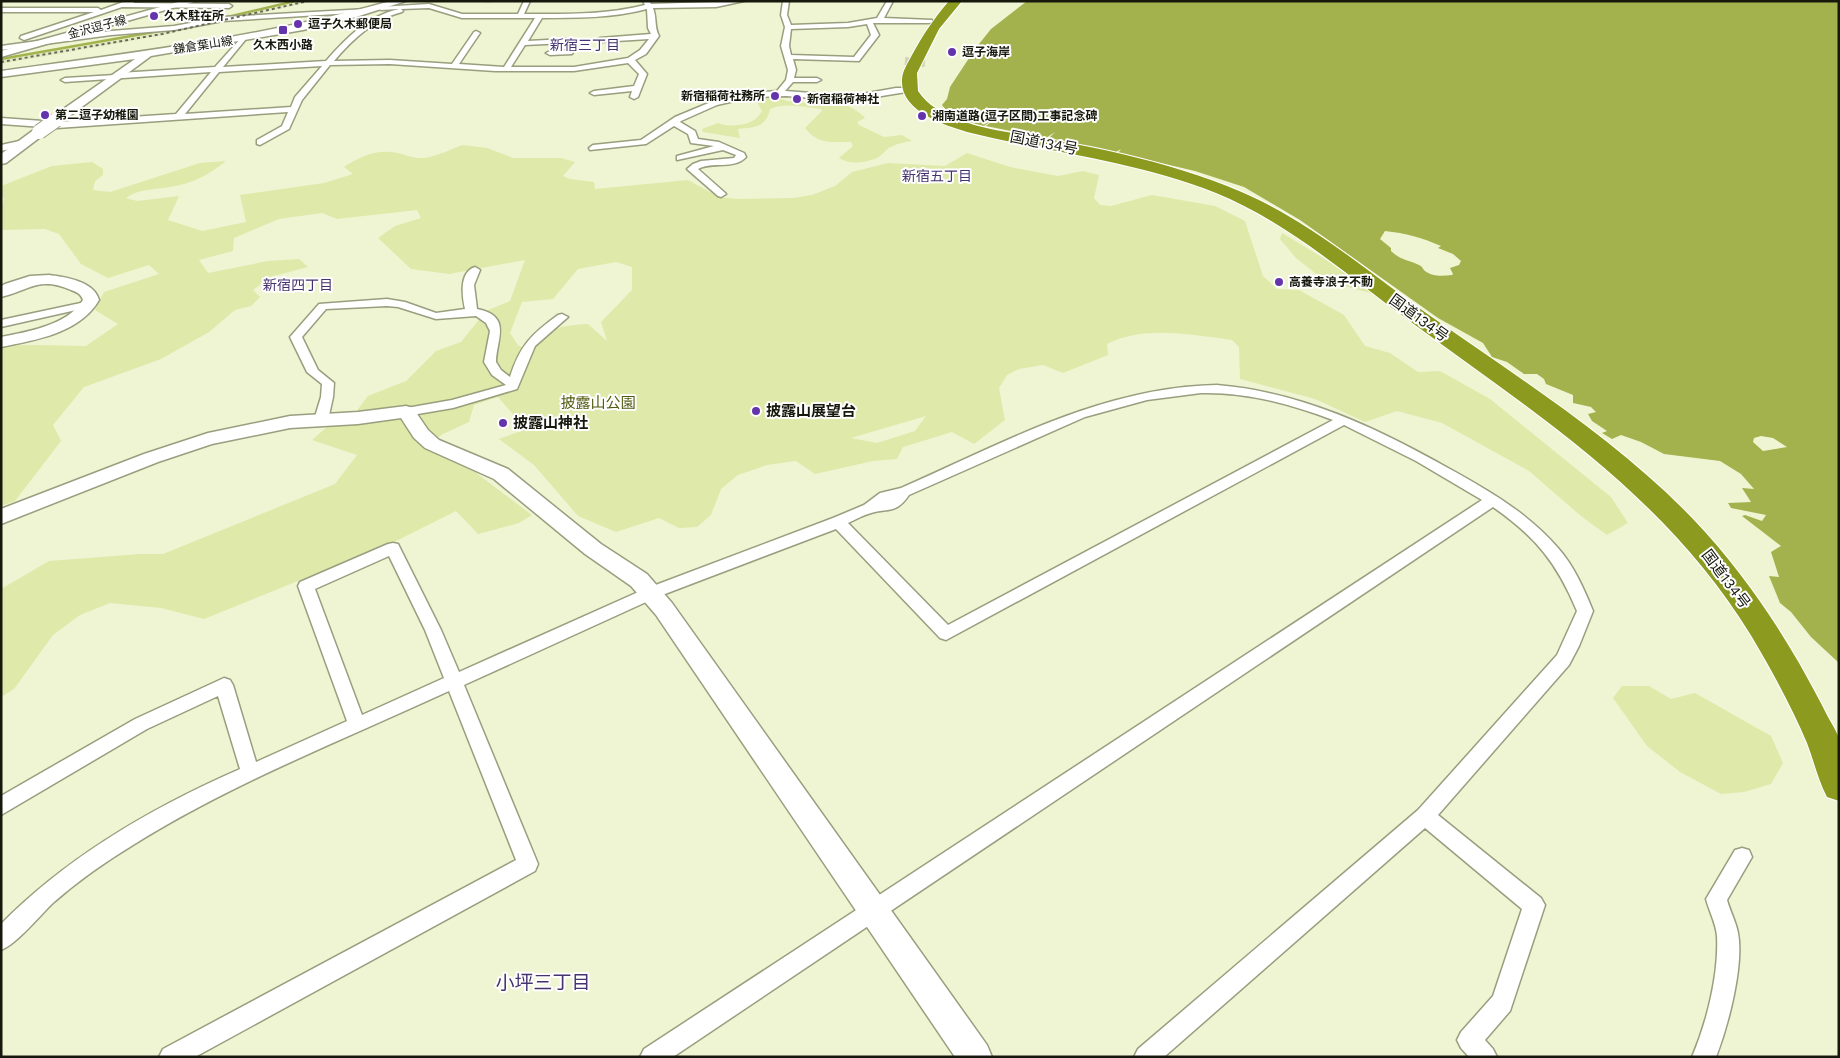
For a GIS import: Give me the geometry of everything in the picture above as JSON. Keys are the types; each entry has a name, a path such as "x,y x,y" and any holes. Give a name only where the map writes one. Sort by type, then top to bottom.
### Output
{"highway":[{"name":"国道134号","path":"956,1 933,28 910,73 908,80 910,92 918,102 933,113 953,122 989,132 1169,170 1228,192 1262,209 1315,242 1585,439 1665,508 1713,559 1736,590 1766,634 1809,710 1836,773 1839,786"}],"street":[{"path":"49,8 66,1"},
{"path":"1,47 133,1"},
{"name":"金沢逗子線","path":"1,54 194,1"},
{"name":"鎌倉葉山線","path":"1,74 242,39 376,9 402,1"},
{"path":"520,16 527,1"},
{"path":"1,47 34,45 111,33 174,28 223,19 252,19 412,6 436,7 462,16 607,15 648,4 683,3 716,5 740,1"},
{"path":"779,93 790,80 792,70 785,46 788,27 784,15 786,1"},
{"path":"879,20 890,1"},
{"path":"648,4 653,18 651,28 655,36"},
{"path":"122,5 229,6"},
{"path":"260,142 286,127 298,98 326,63 361,29 391,13 412,6"},
{"path":"1,10 49,8 105,10"},
{"path":"850,15 854,24"},
{"path":"506,69 540,16"},
{"path":"788,27 854,24 879,20 930,21"},
{"path":"789,57 856,59 874,35 870,21"},
{"path":"454,66 476,33"},
{"path":"600,40 655,36"},
{"path":"65,80 326,63 390,62 506,69 589,67 630,60 644,52 655,36"},
{"path":"178,117 242,39"},
{"path":"522,43 566,41"},
{"path":"551,69 559,52"},
{"path":"550,53 569,52"},
{"path":"1,160 151,53"},
{"path":"630,60 643,74 634,97"},
{"path":"790,80 817,80"},
{"path":"594,93 638,88"},
{"path":"593,148 643,142 700,108 726,101 779,93 843,99 903,90"},
{"path":"714,94 726,101"},
{"path":"1,121 57,125 292,109"},
{"path":"674,122 692,132 694,141 725,147 740,154 741,157 738,160 704,163 692,169 721,194"},
{"path":"1,148 24,143"},
{"path":"680,158 725,147"},
{"path":"472,312 467,299 471,276 475,270"},
{"path":"1,292 26,281 58,280 88,292 91,296 90,304 78,317 32,335 1,342"},
{"path":"321,420 327,397 328,383 313,372 296,337 323,306 392,303 437,316 472,312 483,314 490,319 496,331 489,363 498,374 514,384"},
{"path":"1,324 90,304"},
{"path":"1,517 151,458 208,439 290,422 374,417 406,412 464,401 507,389 514,384 527,346 545,329 562,317"},
{"path":"1,940 17,922 65,880 148,823 250,772 454,683 651,593 838,522 869,508 886,507 897,502 904,492 1080,414 1107,405 1160,394 1217,389 1243,392 1294,402 1343,420 1426,461 1492,501 1532,530 1549,547 1571,576 1585,611 1572,646 1563,660 1425,816 1146,1057"},
{"path":"406,412 421,434 432,444 501,474 593,549 639,580 651,593 975,1057"},
{"path":"838,522 946,634 1343,420"},
{"path":"652,1057 1492,501"},
{"path":"171,1057 528,864 433,630 393,548 306,586 357,725"},
{"path":"1,806 141,724 224,685 250,772"},
{"path":"1425,816 1534,905 1502,1003 1469,1040 1485,1057"},
{"path":"1704,1057 1711,1042 1724,983 1728,934 1716,899 1742,856"}],"shaded area":[{"path":"298,1 313,1 164,35 1,64 1,60 162,32"},
{"path":"1027,1 1839,1 1839,663 1811,637 1791,612 1780,603 1769,576 1779,577 1771,552 1781,546 1742,516 1745,515 1762,521 1766,515 1731,508 1728,503 1751,502 1742,488 1754,489 1741,474 1720,461 1664,454 1641,442 1621,435 1612,439 1602,433 1607,431 1592,421 1588,414 1596,412 1591,407 1573,403 1573,395 1546,384 1544,379 1537,374 1524,374 1507,362 1492,357 1483,343 1438,318 1300,220 1244,187 1195,171 1118,153 1121,149 1116,152 1048,139 1055,132 1046,138 986,126 1002,113 984,126 955,116 942,105 947,99 950,87 975,49 991,29","holes":["1385,231 1421,238 1434,243 1441,246 1438,248 1453,254 1461,261 1459,265 1450,268 1452,275 1431,274 1420,266 1394,254 1391,248 1380,239","1761,436 1773,438 1787,447 1763,451 1753,442 1754,438"]}],"green space":[{"path":"769,95 787,101 806,103 842,101 865,118 857,122 859,125 884,137 902,135 912,141 891,147 873,160 848,162 839,158 853,146 851,142 820,140 805,128 822,111 821,109 795,106 782,106 770,109 766,120 762,123 754,127 738,129 740,138 703,132 702,129 718,123 736,125 750,122 762,111 754,97"},
{"name":"披露山公園","path":"462,145 487,148 513,158 561,158 575,162 563,176 570,179 594,182 595,189 688,180 719,197 736,199 793,198 812,195 835,186 852,172 888,163 945,166 967,153 1010,167 1058,176 1083,171 1099,175 1094,198 1100,205 1111,206 1152,195 1215,206 1245,221 1263,276 1277,289 1299,290 1344,315 1365,346 1390,353 1418,372 1440,371 1490,399 1611,497 1628,523 1607,535 1581,516 1529,471 1442,423 1397,411 1365,422 1315,399 1240,379 1239,347 1232,340 1201,336 1168,333 1137,335 1107,344 1108,355 1063,373 1043,365 1019,369 1007,375 999,388 1005,420 974,444 952,432 903,447 897,459 873,461 815,474 796,461 767,465 738,475 721,489 711,515 697,527 679,528 659,518 616,532 578,516 534,465 499,439 526,429 498,397 474,405 469,422 443,434 423,448 475,472 532,515 519,523 478,534 456,511 394,542 204,619 161,608 110,603 80,615 53,635 14,689 1,697 1,589 49,561 163,554 335,484 357,455 312,440 328,426 355,413 368,396 406,381 436,351 461,342 486,311 510,301 525,260 449,274 411,269 378,238 395,226 421,218 417,210 337,219 322,213 279,219 234,238 233,251 199,260 208,273 268,261 299,259 308,267 270,277 253,290 260,297 251,306 235,310 209,332 161,359 84,387 53,425 61,441 15,501 1,506 1,346 86,346 118,324 95,310 104,292 159,274 149,265 108,278 81,264 59,234 45,229 1,230 1,208 4,198 1,196 1,186 52,166 92,162 103,169 103,175 95,181 93,190 110,192 200,163 226,161 193,181 178,186 142,191 126,198 137,201 179,196 168,220 202,231 246,222 240,195 324,183 353,174 344,167 372,153 391,152 416,158 425,158","holes":["616,262 632,267 632,290 601,322 607,341 588,324 570,325 546,333 540,338 531,354 518,345 510,333 522,302 553,299 578,269","926,416 915,431 877,443 851,438"]},
{"path":"1282,233 1325,259 1374,294 1325,281 1296,258 1280,239"},
{"path":"1622,686 1649,686 1671,699 1695,693 1771,736 1783,763 1771,784 1744,792 1721,794 1680,772 1647,746 1613,698"}],"waterway":[{"path":"223,18 295,1"},
{"path":"1,59 171,29"}],"tunnel":[{"path":"905,61 925,63"}],"railway":[{"path":"1,62 162,34 308,1"}],"place":[{"name":"久木駐在所","path":"154,16"},
{"name":"逗子久木郵便局","path":"298,24"},
{"name":"久木西小路","path":"283,30"},
{"name":"逗子海岸","path":"952,52"},
{"name":"新宿稲荷社務所","path":"775,96"},
{"name":"新宿稲荷神社","path":"797,99"},
{"name":"第二逗子幼稚園","path":"45,115"},
{"name":"湘南道路(逗子区間)工事記念碑","path":"922,116"},
{"name":"高養寺浪子不動","path":"1279,282"},
{"name":"披露山展望台","path":"756,411"},
{"name":"披露山神社","path":"503,423"}],"district":[{"name":"新宿三丁目","path":"585,45"},
{"name":"新宿五丁目","path":"937,176"},
{"name":"新宿四丁目","path":"298,285"},
{"name":"小坪三丁目","path":"543,982"}]}
